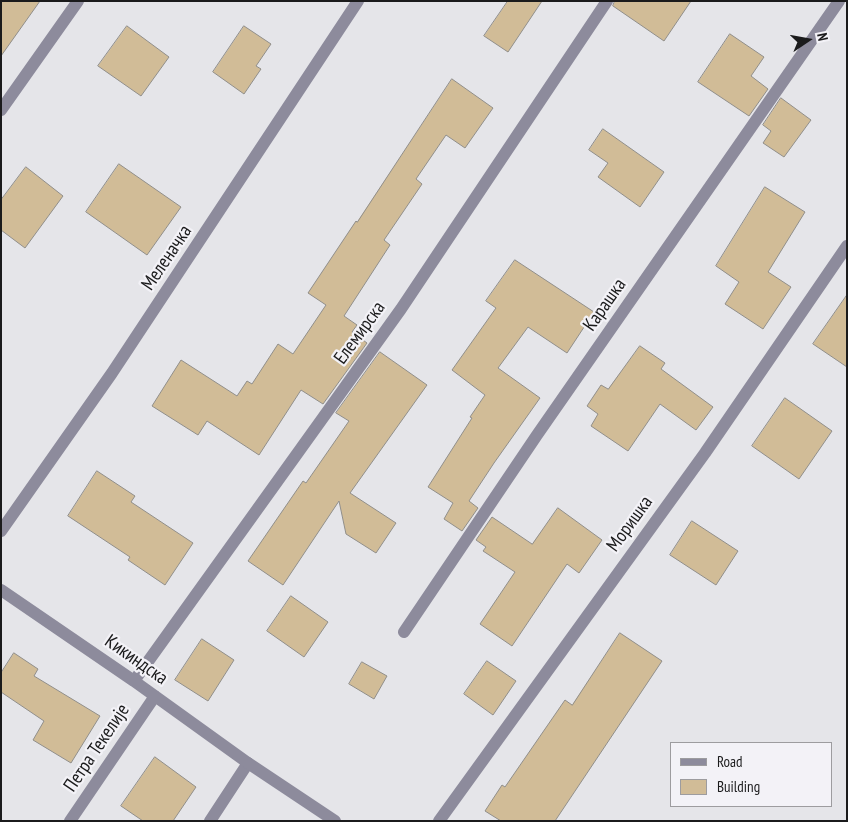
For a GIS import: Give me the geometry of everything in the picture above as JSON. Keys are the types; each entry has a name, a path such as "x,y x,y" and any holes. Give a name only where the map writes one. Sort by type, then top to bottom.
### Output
{"street":[{"path":"1,110 78,1"},
{"name":"Меленачка","path":"1,531 112,373 358,1"},
{"name":"Елемирска","path":"134,681 401,309 607,1"},
{"name":"Карашка","path":"404,632 543,427 839,1"},
{"name":"Моришка","path":"439,821 705,453 847,246"},
{"name":"Кикиндска","path":"1,590 134,681 248,763 335,821"},
{"name":"Петра Текелије","path":"70,821 155,696"},
{"path":"210,821 248,763"}],"building":[{"path":"1,1 40,1 1,56"},
{"path":"508,1 542,1 508,52 484,36"},
{"path":"615,1 691,1 664,41 613,6"},
{"path":"127,26 169,57 141,96 98,66"},
{"path":"244,26 271,44 256,66 261,69 244,94 213,72"},
{"path":"730,34 764,57 751,76 768,89 749,116 698,82"},
{"path":"452,79 493,108 465,148 446,135 416,179 422,184 384,240 390,245 344,316 357,325 352,332 367,343 323,404 301,390 259,455 207,421 198,435 152,406 181,360 237,396 247,381 252,384 278,344 293,354 326,305 308,293"},
{"path":"781,98 811,120 784,157 763,143 771,131 763,125"},
{"path":"603,129 664,172 640,207 598,177 608,163 589,150"},
{"path":"119,164 181,207 147,255 86,212"},
{"path":"26,167 63,196 25,248 1,230 1,200"},
{"path":"765,187 805,212 768,272 791,287 763,329 725,304 739,282 716,266"},
{"path":"515,260 594,312 567,353 528,327 498,368 540,398 469,501 478,508 462,531 444,519 453,503 428,487 485,395 452,370 496,308 486,301"},
{"path":"847,295 847,367 813,344"},
{"path":"640,346 665,363 661,369 713,407 696,430 660,404 628,451 591,426 598,414 587,406 601,385 608,389"},
{"path":"380,352 427,385 350,493 396,523 376,553 346,534 339,501 283,585 248,561 303,481 306,483 349,421 336,413"},
{"path":"785,398 832,431 799,479 752,446"},
{"path":"97,471 135,496 131,502 193,543 165,585 128,560 130,557 68,516"},
{"path":"558,508 602,540 579,573 567,564 512,646 480,624 515,572 483,551 486,547 476,540 492,517 532,544"},
{"path":"692,521 738,551 716,585 670,555"},
{"path":"291,596 328,622 304,657 267,631"},
{"path":"620,633 662,661 555,821 501,821 485,811 502,785 505,787 565,700 572,705"},
{"path":"202,639 234,660 208,701 175,680"},
{"path":"14,653 38,669 34,676 100,716 71,763 33,740 44,721 1,692 1,673"},
{"path":"487,661 516,681 493,715 464,694"},
{"path":"362,662 387,676 374,699 349,684"},
{"path":"155,757 196,787 173,821 143,821 121,806"}]}
